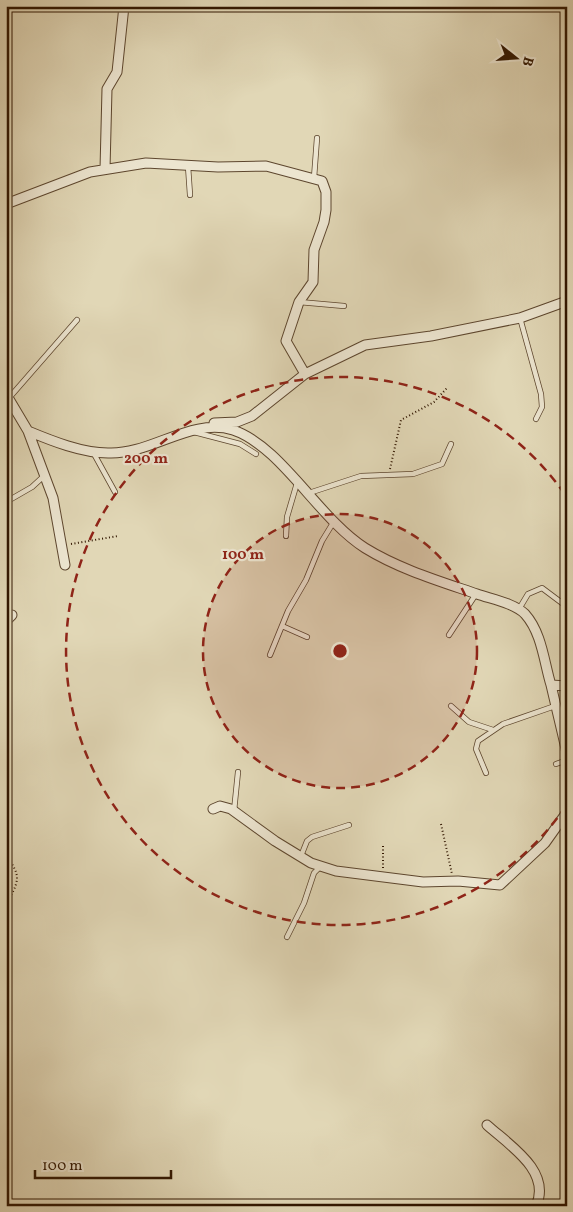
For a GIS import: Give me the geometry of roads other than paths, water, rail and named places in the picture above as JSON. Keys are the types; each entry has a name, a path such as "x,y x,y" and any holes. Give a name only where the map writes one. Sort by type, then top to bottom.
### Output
{"street":[{"path":"105,169 107,89 117,72 124,6"},
{"path":"6,204 75,176 146,163 218,167 266,166 314,178 325,186 326,210 324,222 314,250 313,282 299,302 286,341 305,374"},
{"path":"28,431 92,451 120,452 211,424 246,419 265,407 305,374 365,345 431,336 520,318 567,301"},
{"path":"8,396 28,431 46,474 53,498 65,566"},
{"path":"195,430 224,429 245,436 265,449 333,523 374,554 519,609 535,631 567,753"},
{"path":"550,685 567,686"},
{"path":"213,808 220,806 234,811 275,841 320,867 382,878 423,882 453,881 503,884 545,843 567,812"},
{"path":"487,1125 514,1149 538,1176 540,1194 536,1206"}],"lane":[{"path":"314,178 317,138"},
{"path":"188,164 190,195"},
{"path":"299,302 344,306"},
{"path":"520,318 541,394 542,407 536,419"},
{"path":"8,396 77,320"},
{"path":"195,430 240,444 256,454"},
{"path":"308,494 361,476 413,474 442,464 451,444"},
{"path":"92,451 115,492"},
{"path":"6,502 32,487 46,474"},
{"path":"286,536 287,516 297,483"},
{"path":"270,655 282,626 333,523"},
{"path":"519,609 528,594 542,588 562,604"},
{"path":"449,635 476,594"},
{"path":"282,626 307,637"},
{"path":"451,706 469,722 493,730"},
{"path":"486,772 476,744 493,730 528,714 556,706"},
{"path":"556,764 567,760"},
{"path":"234,811 238,772"},
{"path":"301,856 308,841 312,838 349,825"},
{"path":"287,937 304,903 314,873 320,867"}]}
